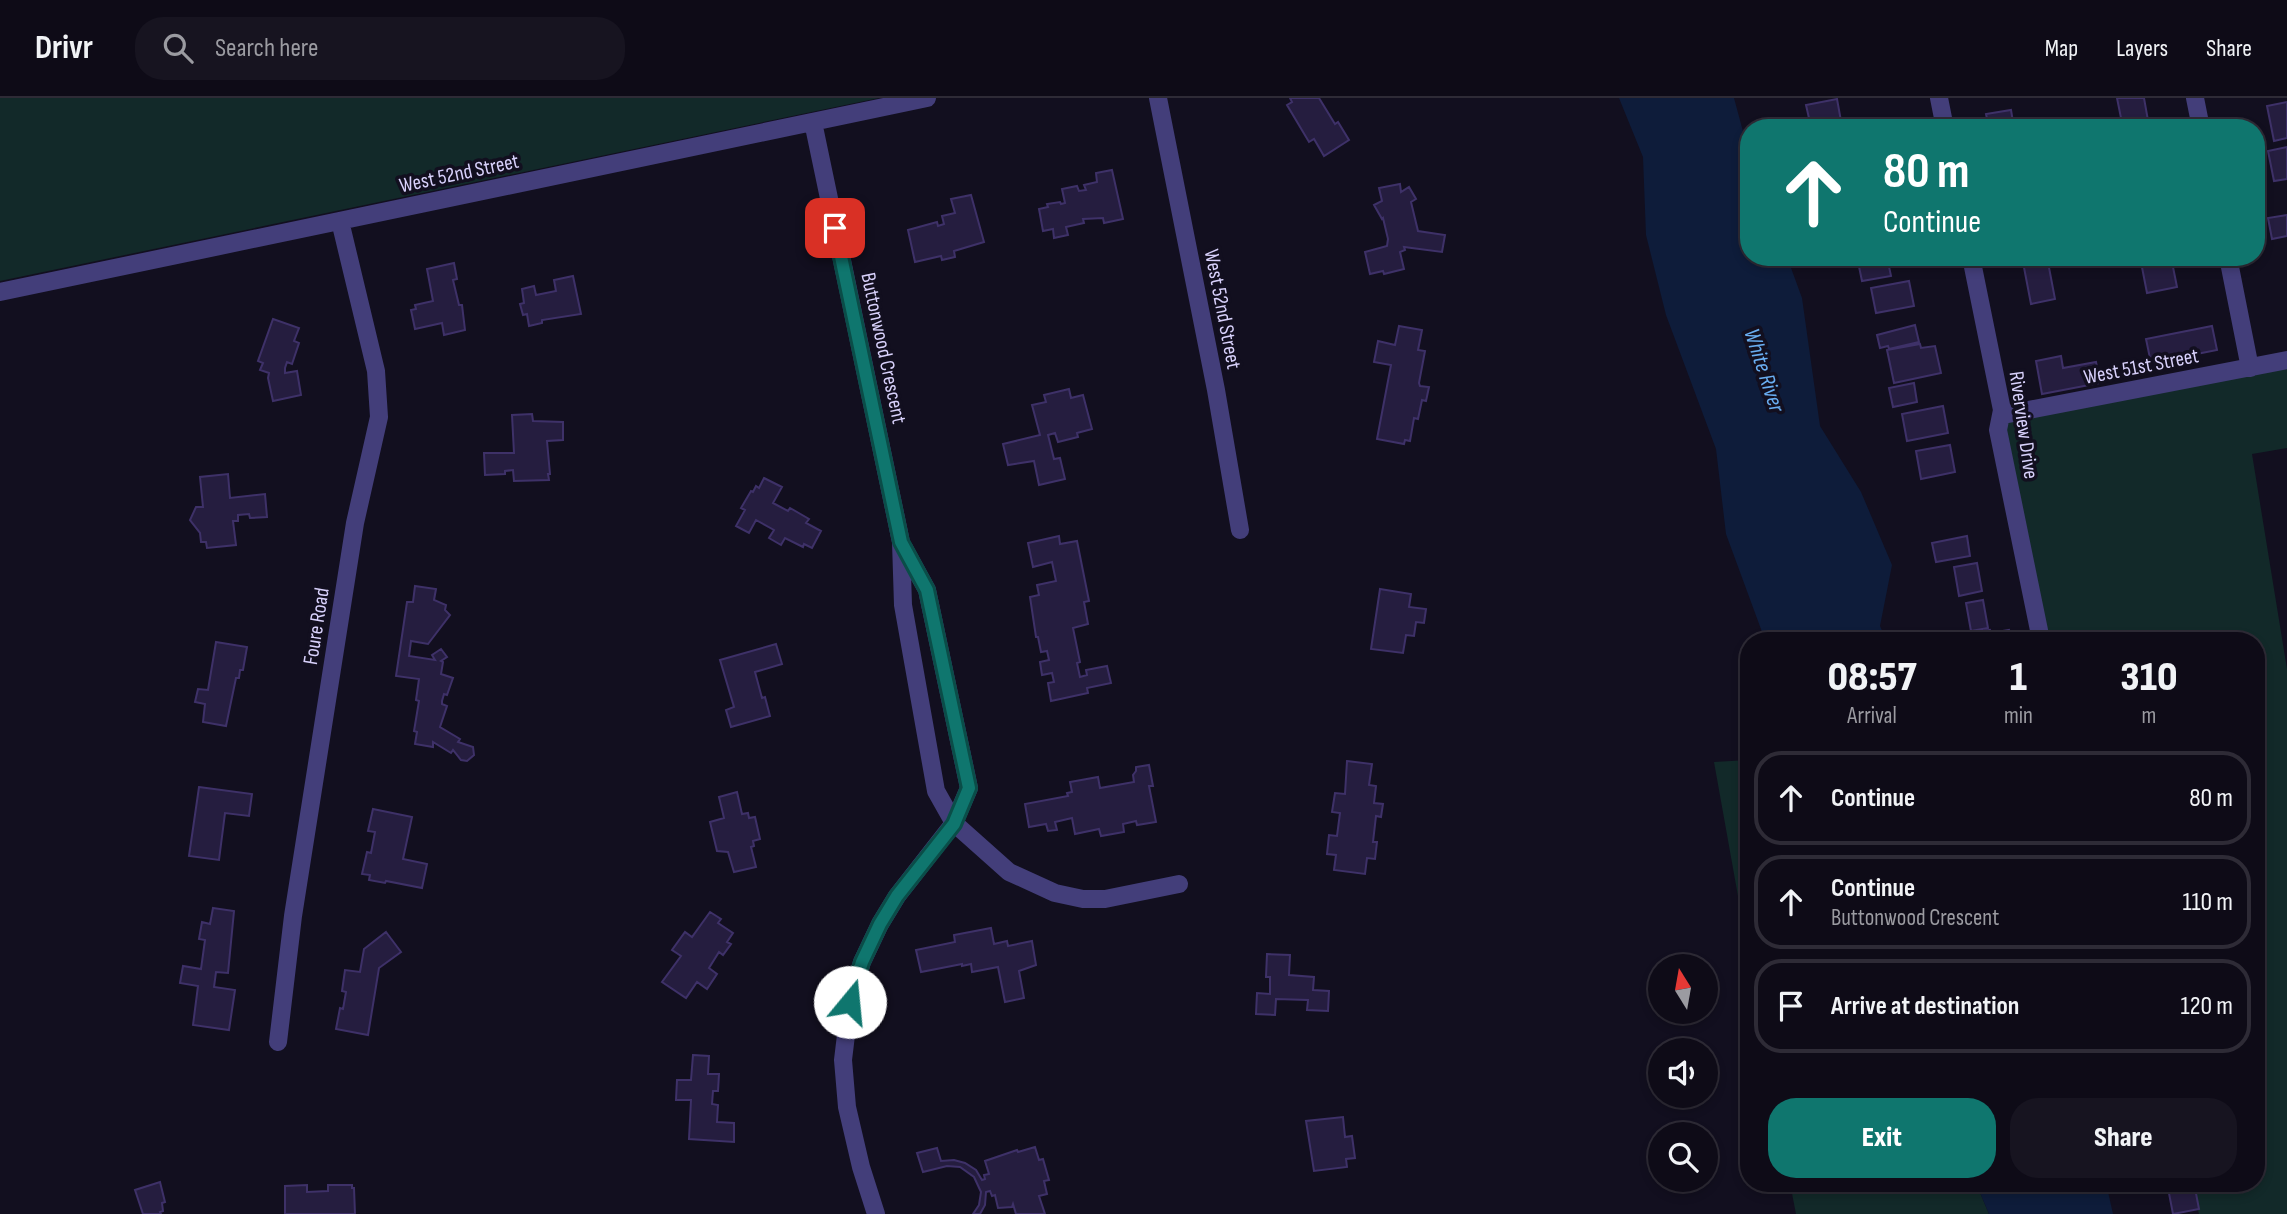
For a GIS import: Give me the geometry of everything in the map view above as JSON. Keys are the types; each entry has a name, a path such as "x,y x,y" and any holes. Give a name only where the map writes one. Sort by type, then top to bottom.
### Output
{"street":[{"name":"West 52nd Street","path":"0,292 927,98"},
{"name":"West 52nd Street","path":"1158,98 1240,530"},
{"path":"1939,98 1943,119"},
{"path":"2195,98 2199,119"},
{"name":"Buttonwood Crescent","path":"813,122 901,542"},
{"name":"Foure Road","path":"278,1042 293,916 355,523 379,417 376,371 340,221"},
{"name":"Riverview Drive","path":"1973,266 2003,415 1998,430 2039,632"},
{"path":"2230,266 2250,368"},
{"name":"West 51st Street","path":"2003,415 2287,360"},
{"path":"901,542 903,605 936,791 954,824 1009,872 1055,893 1083,899 1105,899 1179,884"},
{"path":"877,1214 851,1132 844,1085 844,1044 850,1002 862,962 880,924 897,896 954,824 969,788 927,590 901,542"}],"green space":[{"path":"0,98 879,98 0,281"},
{"path":"2287,367 2287,448 2252,454 2287,669 2287,1214 2199,1214 2193,1192 2265,1192 2265,632 2045,632 2004,419"},
{"path":"1740,760 1740,907 1714,762"},
{"path":"1792,1192 1980,1192 1989,1214 1796,1214"}],"water":[{"name":"White River","path":"1619,98 1734,98 1740,120 1740,266 1790,266 1802,298 1820,426 1861,492 1892,565 1880,626 1883,632 1762,632 1726,534 1716,449 1666,315 1646,235 1643,157"},
{"path":"1980,1192 2108,1192 2113,1214 1989,1214"}],"building":[{"path":"1290,98 1319,98 1349,140 1324,156 1314,139 1309,142 1287,105 1292,102"},
{"path":"2117,98 2144,98 2148,119 2121,119"},
{"path":"1837,99 1841,119 1809,119 1806,105"},
{"path":"2287,102 2287,138 2274,141 2267,106"},
{"path":"2011,110 2012,119 1987,119 1986,114"},
{"path":"2287,147 2287,179 2274,181 2268,151"},
{"path":"1112,170 1123,219 1104,223 1103,218 1083,219 1084,223 1066,227 1068,235 1054,238 1053,229 1043,231 1039,209 1048,207 1047,204 1065,203 1062,189 1077,186 1079,191 1086,190 1084,185 1097,182 1096,173"},
{"path":"1400,184 1401,192 1409,187 1416,199 1411,202 1418,231 1445,235 1442,252 1404,247 1405,250 1400,252 1404,269 1370,274 1365,252 1387,246 1388,239 1383,218 1374,205 1382,201 1379,188"},
{"path":"971,195 984,242 954,251 955,257 942,260 941,256 915,262 908,230 937,222 938,226 944,224 942,216 955,213 951,199"},
{"path":"2287,215 2287,236 2272,239 2268,218"},
{"path":"454,263 457,279 453,280 459,305 462,305 465,330 444,335 442,323 415,329 411,310 416,309 415,305 433,301 427,269"},
{"path":"1859,266 1889,266 1891,276 1862,281"},
{"path":"2024,266 2049,266 2055,299 2031,304"},
{"path":"2142,266 2173,266 2177,287 2147,293"},
{"path":"573,276 581,314 542,320 542,323 529,326 527,314 523,315 520,304 524,303 522,289 534,286 536,295 556,291 554,280"},
{"path":"1909,281 1914,306 1876,313 1871,288"},
{"path":"273,319 299,328 294,341 299,343 292,364 287,362 285,373 297,371 301,395 273,401 269,373 260,370 263,363 258,361"},
{"path":"1915,325 1919,342 1889,349 1888,346 1880,348 1877,335"},
{"path":"1399,326 1422,330 1418,350 1425,351 1419,383 1420,386 1429,387 1426,401 1422,400 1418,419 1414,418 1410,441 1405,440 1404,444 1377,439 1391,365 1374,362 1378,341 1395,345"},
{"path":"2212,326 2217,350 2151,363 2146,339"},
{"path":"1920,344 1921,348 1935,346 1941,373 1894,383 1887,350"},
{"path":"2061,356 2063,368 2096,362 2100,383 2042,394 2036,361"},
{"path":"1914,383 1917,402 1893,407 1889,388"},
{"path":"1069,389 1071,398 1083,395 1092,429 1077,433 1078,437 1058,442 1055,433 1048,435 1054,459 1060,458 1065,479 1039,485 1034,461 1008,465 1003,444 1040,435 1032,405 1046,402 1044,395"},
{"path":"1943,406 1948,433 1907,441 1902,414"},
{"path":"532,414 533,421 563,422 563,440 547,441 549,480 514,481 513,470 505,471 505,474 485,475 484,453 514,453 512,415"},
{"path":"1950,445 1955,472 1921,479 1916,451"},
{"path":"228,474 230,498 265,494 267,517 250,518 249,514 238,515 238,521 233,521 236,545 207,548 206,542 201,542 200,533 190,520 196,507 203,507 200,477"},
{"path":"764,478 782,487 773,503 788,511 790,508 809,519 806,523 821,531 812,548 804,544 803,547 785,538 781,545 769,538 774,530 756,520 749,533 736,526 745,510 741,508 751,491 753,492 756,486 759,488"},
{"path":"1059,536 1060,544 1077,541 1089,601 1084,602 1088,624 1073,628 1080,662 1077,663 1080,677 1087,675 1086,670 1107,666 1111,683 1087,688 1088,693 1051,701 1048,683 1054,682 1052,673 1042,675 1040,662 1049,660 1047,651 1041,652 1036,637 1030,597 1039,595 1037,585 1056,581 1052,562 1033,567 1028,543"},
{"path":"1967,536 1970,556 1936,562 1932,543"},
{"path":"1977,563 1982,591 1959,596 1954,567"},
{"path":"415,586 436,589 434,600 446,605 445,610 450,615 428,644 411,641 409,656 435,660 432,655 441,649 447,657 441,661 441,674 453,678 442,701 442,704 447,706 440,727 460,739 458,742 473,747 474,755 467,761 461,760 453,750 451,753 433,742 433,747 415,744 419,679 396,676 407,602 413,602"},
{"path":"1380,589 1411,594 1409,607 1426,609 1424,623 1416,622 1414,636 1406,635 1403,653 1371,649"},
{"path":"1983,600 1988,628 1971,631 1966,603"},
{"path":"216,642 247,647 243,670 240,670 239,678 236,678 226,726 203,722 205,704 195,702 198,689 208,690"},
{"path":"776,644 782,664 755,672 770,716 731,727 726,710 734,707 720,660"},
{"path":"1347,761 1372,764 1369,785 1376,786 1374,803 1383,804 1381,817 1376,816 1373,842 1377,842 1375,859 1367,858 1365,874 1334,870 1336,855 1327,854 1329,835 1337,836 1340,813 1332,812 1335,793 1345,794"},
{"path":"1149,765 1153,786 1149,786 1156,822 1137,825 1136,821 1123,824 1124,832 1101,836 1099,829 1075,834 1072,818 1055,822 1057,830 1048,831 1046,824 1029,827 1025,804 1068,796 1067,793 1072,792 1070,782 1098,777 1100,788 1134,782 1136,767"},
{"path":"199,787 252,794 249,816 225,813 219,860 189,856"},
{"path":"737,792 742,814 748,813 749,818 755,817 760,839 753,841 754,846 751,847 756,867 734,872 728,852 717,851 710,822 724,818 719,797"},
{"path":"373,809 412,817 403,859 427,864 422,888 369,880 370,875 362,874 367,852 371,853 375,832 368,831"},
{"path":"213,908 234,911 228,973 216,972 214,987 235,990 229,1030 193,1025 198,986 180,983 183,966 201,969 205,940 199,939 202,922 210,924"},
{"path":"710,912 721,919 718,923 733,933 727,942 731,944 723,955 719,952 709,968 717,974 707,989 697,982 686,998 662,982 681,956 672,950 685,932 692,937"},
{"path":"991,928 994,944 1007,941 1008,946 1032,941 1036,965 1019,971 1024,998 1005,1002 998,967 972,972 971,964 962,964 921,972 916,950 955,942 954,935"},
{"path":"386,932 401,952 379,968 368,1035 336,1029 346,992 342,991 345,970 360,972 364,949"},
{"path":"1267,954 1290,955 1289,975 1314,977 1313,990 1329,991 1328,1011 1307,1010 1308,1000 1276,999 1275,1015 1256,1014 1257,993 1270,994 1270,977 1266,977"},
{"path":"693,1055 709,1056 708,1074 719,1074 718,1091 713,1091 712,1104 718,1105 717,1122 734,1123 734,1142 689,1139 691,1100 676,1100 677,1080 691,1080"},
{"path":"1343,1117 1345,1137 1352,1136 1355,1158 1346,1159 1347,1167 1314,1171 1306,1121"},
{"path":"1035,1147 1039,1160 1043,1159 1049,1180 1044,1181 1047,1194 1039,1196 1045,1214 1016,1214 1013,1204 1012,1207 998,1208 995,1195 992,1196 990,1191 986,1192 985,1205 980,1214 973,1214 979,1205 981,1192 974,1177 960,1167 947,1166 923,1172 917,1153 937,1148 941,1161 965,1163 976,1170 982,1180 985,1179 984,1175 989,1174 985,1161"},
{"path":"160,1182 165,1202 162,1203 163,1211 161,1214 143,1214 135,1190"},
{"path":"307,1185 307,1192 328,1191 328,1185 352,1185 355,1214 285,1214 285,1186"},
{"path":"2169,1192 2196,1192 2199,1209 2173,1214"}],"route":[{"path":"835,228 901,542 927,590 969,788 954,824 897,896 880,924 862,962 850,1002"}]}
